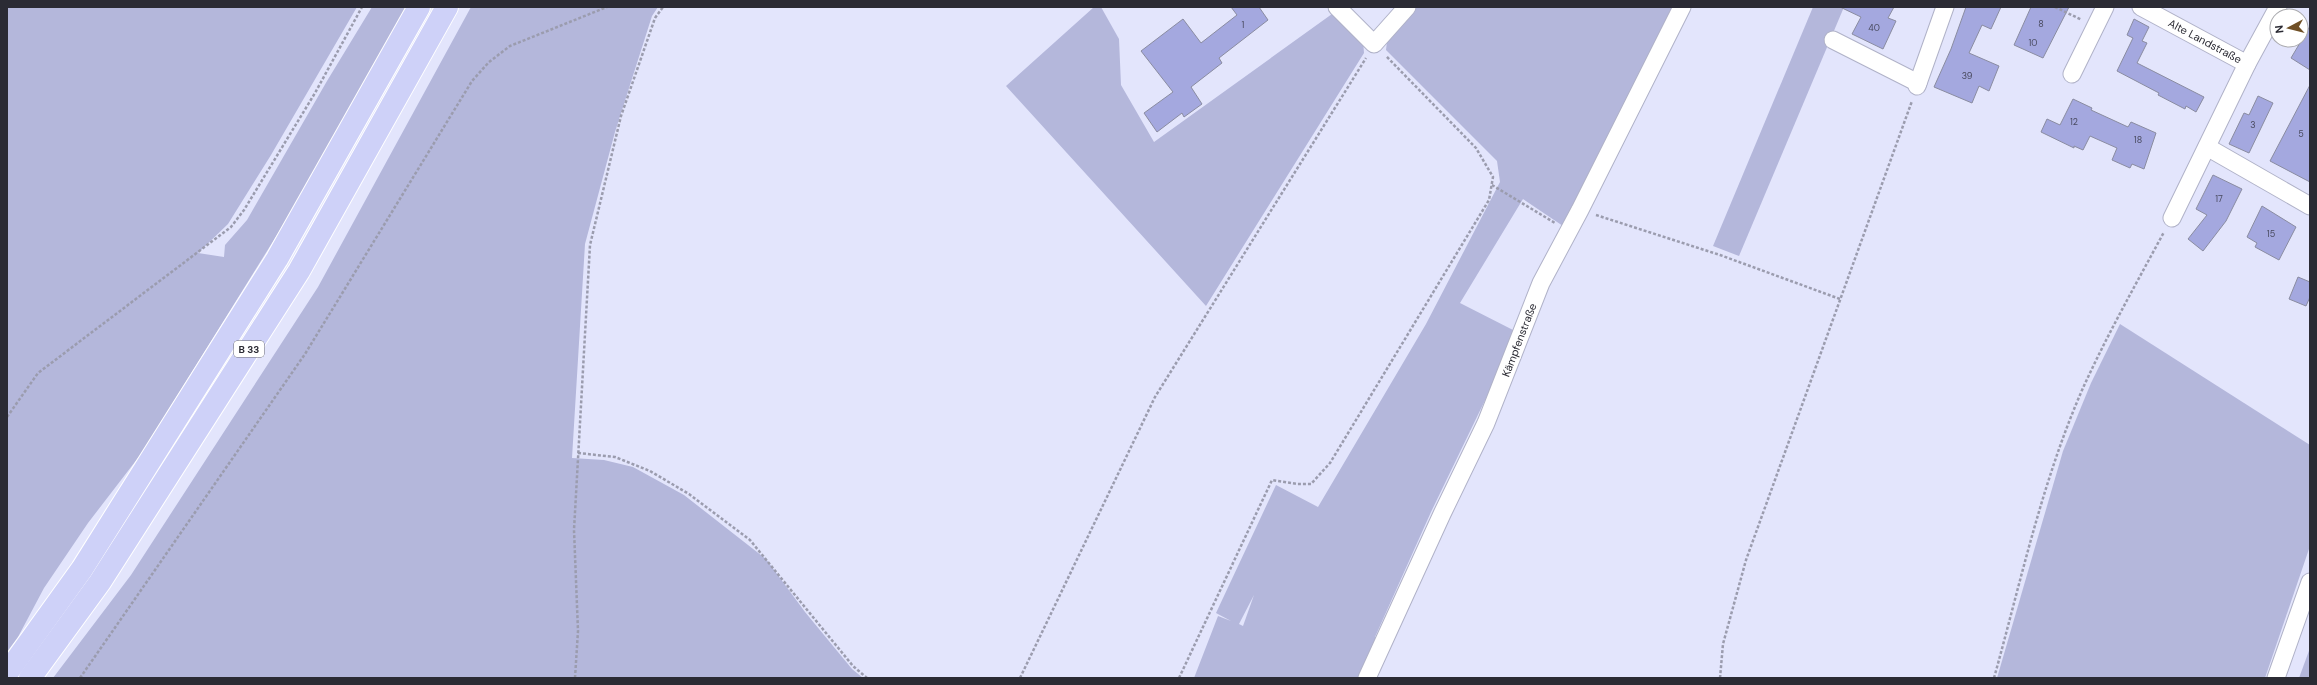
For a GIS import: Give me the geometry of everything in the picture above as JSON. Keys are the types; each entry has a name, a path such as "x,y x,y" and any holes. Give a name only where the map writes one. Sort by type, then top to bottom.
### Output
{"highway":[{"name":"B 33","path":"7,672 82,569 273,266 419,7"},
{"name":"B 33","path":"30,678 100,582 299,271 447,7"}],"street":[{"path":"1337,7 1374,44 1407,7"},
{"name":"Kämpfenstraße","path":"1368,678 1442,514 1486,423 1541,283 1569,232 1682,7"},
{"path":"1833,40 1918,84 1945,7"},
{"path":"2072,74 2105,7"},
{"name":"Alte Landstraße","path":"2141,7 2247,64"},
{"name":"Alte Landstraße","path":"2172,218 2247,64 2278,7"},
{"path":"2207,147 2310,206"},
{"path":"2276,678 2310,582"}],"path":[{"path":"7,417 38,374 231,227 244,210 311,99 362,7"},
{"path":"80,678 305,354 472,81 489,62 510,46 607,7"},
{"path":"575,678 578,631 574,530 590,245 621,116 655,18 663,7"},
{"path":"2055,7 2094,27"},
{"path":"1020,678 1155,397 1374,44 1476,148 1494,177 1489,200 1330,463 1311,484 1297,484 1272,480 1179,678"},
{"path":"1720,678 1723,644 1746,560 1918,84"},
{"path":"1492,185 1569,232"},
{"path":"1580,210 1720,255 1840,299"},
{"path":"1994,678 2022,567 2060,449 2083,389 2111,330 2172,218"},
{"path":"578,453 615,457 650,471 689,494 750,540 853,666 867,678"}],"shaded area":[{"path":"7,7 357,7 271,155 228,224 198,253 224,257 225,245 247,220 327,81 372,7 408,7 295,206 141,454 88,523 44,588 18,637 7,652"},
{"path":"471,7 658,7 652,16 615,132 585,244 572,458 604,460 633,467 684,495 766,559 805,612 852,669 863,678 53,678 131,575 318,287"},
{"path":"1094,7 1101,7 1119,39 1121,85 1154,142 1332,14 1363,40 1364,53 1206,306 1006,86"},
{"path":"1414,7 1675,7 1563,226 1523,199 1460,303 1515,331 1503,363 1431,512 1375,637 1378,638 1363,678 1194,678 1218,616 1231,621 1216,613 1276,485 1318,507 1426,324 1500,182 1497,161 1386,50 1388,33","holes":["1254,595 1243,626 1239,624"]},
{"path":"1813,7 1844,7 1739,256 1713,246"},
{"path":"2120,324 2310,445 2310,546 2265,678 1997,678 2063,451 2091,383"},
{"path":"2310,648 2310,678 2299,678"}],"building":[{"path":"1231,7 1259,7 1268,20 1219,58 1222,63 1191,87 1202,104 1184,117 1182,113 1157,132 1144,113 1173,92 1141,51 1183,19 1201,43 1237,15"},
{"path":"1840,7 1894,7 1888,18 1896,21 1883,49 1852,34 1861,17"},
{"path":"1966,7 2001,7 1991,29 1982,25 1969,53 1999,66 1989,91 1979,86 1972,103 1934,87 1951,49"},
{"path":"2031,7 2069,7 2043,58 2014,45"},
{"path":"2134,19 2149,27 2142,41 2147,43 2137,63 2204,97 2196,112 2186,106 2185,109 2158,95 2159,93 2117,71 2133,38 2127,35"},
{"path":"2310,26 2310,70 2291,58 2297,48 2309,48"},
{"path":"2310,85 2310,182 2270,161"},
{"path":"2258,96 2273,103 2249,153 2229,144 2244,113 2249,115"},
{"path":"2073,99 2092,108 2091,110 2128,127 2131,122 2156,133 2144,169 2132,164 2130,168 2112,160 2117,148 2090,136 2083,150 2074,146 2074,148 2041,132 2047,119 2060,125"},
{"path":"2213,175 2242,189 2226,221 2203,251 2188,239 2207,215 2196,209"},
{"path":"2262,206 2296,227 2279,260 2255,247 2257,243 2247,237"},
{"path":"2298,277 2310,282 2310,297 2306,306 2289,299"}]}
